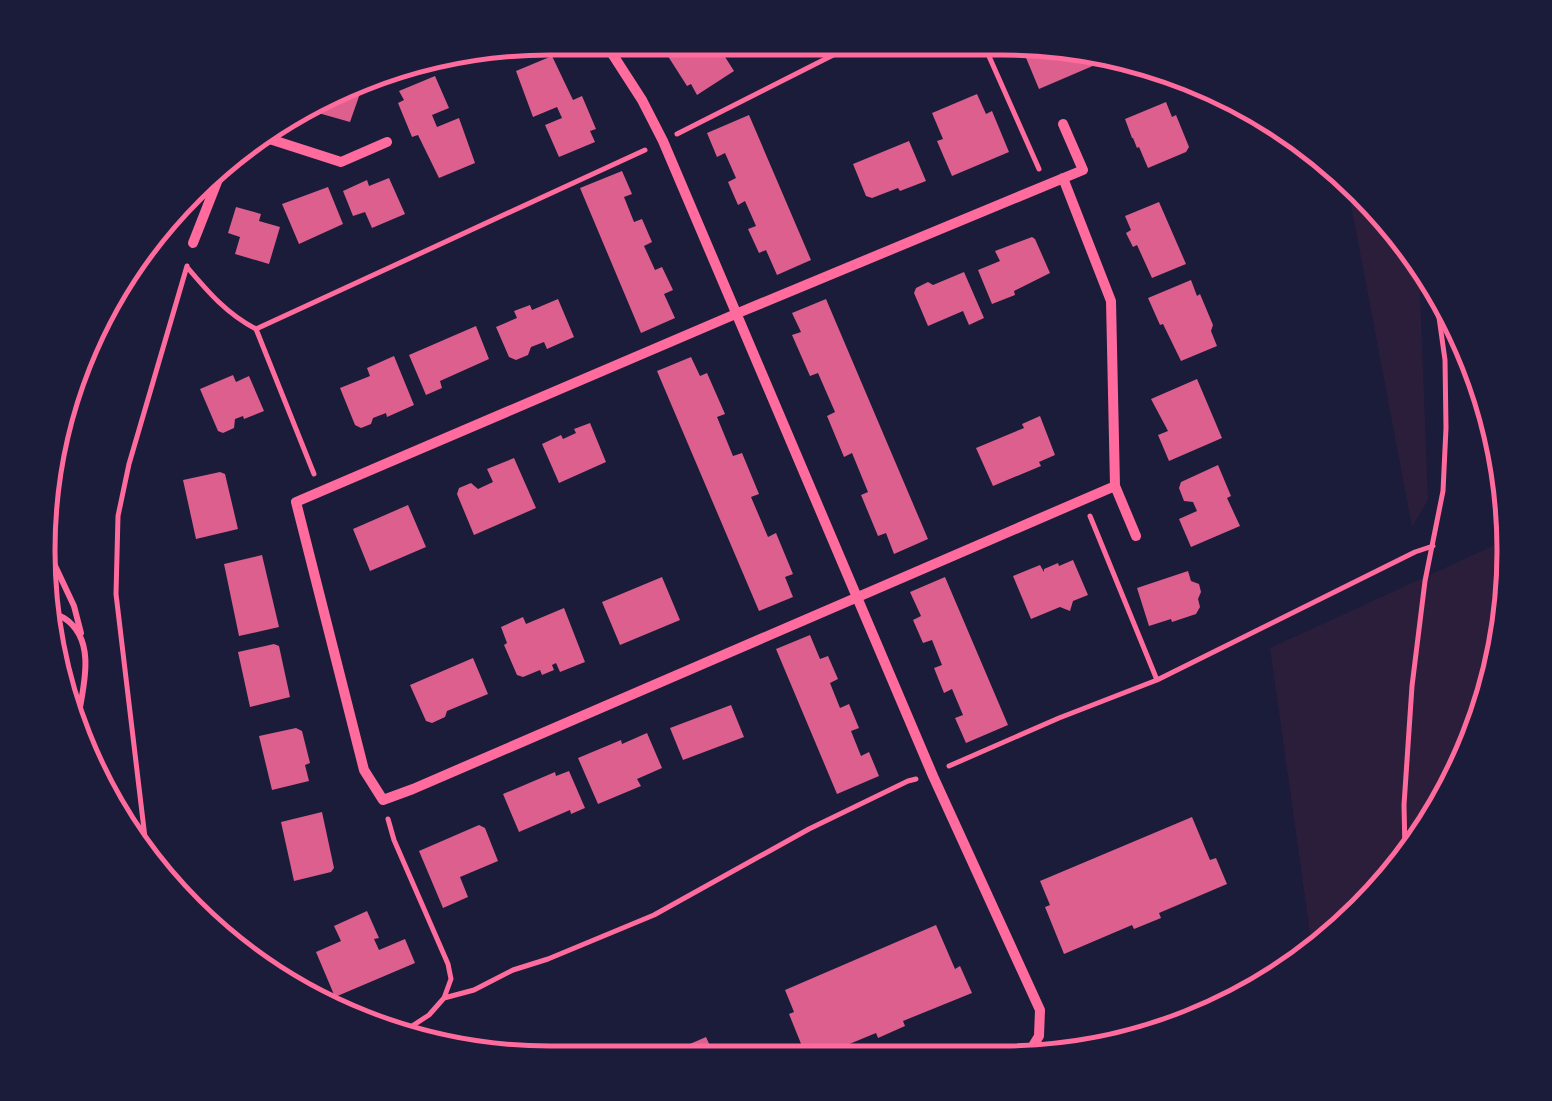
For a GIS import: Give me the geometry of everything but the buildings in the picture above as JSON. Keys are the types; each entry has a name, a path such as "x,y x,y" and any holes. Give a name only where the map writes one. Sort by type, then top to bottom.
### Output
{"street":[{"path":"613,55 663,141 933,776 1040,1010 1039,1036 1034,1045"},
{"path":"1063,124 1082,170 296,502 364,770 383,800 1115,486"},
{"path":"273,140 342,162 387,142"},
{"path":"1063,178 1112,301 1115,486 1136,536"},
{"path":"193,243 215,186"}],"lane":[{"path":"56,567 74,606 82,637 86,661 80,705"},
{"path":"59,616 82,637"}],"path":[{"path":"256,329 663,141 833,55"},
{"path":"988,55 1046,185"},
{"path":"145,834 116,594 118,516 129,464 193,243"},
{"path":"187,267 214,300 256,329 321,490"},
{"path":"1404,839 1412,686 1425,581 1442,490 1445,360 1439,318"},
{"path":"1084,501 1157,680"},
{"path":"383,800 394,840 448,964 451,979 444,998"}],"shaded area":[{"path":"1350,198 1395,249 1420,285 1428,500 1412,527"},
{"path":"1497,544 1493,615 1480,679 1446,770 1395,852 1352,901 1311,938 1270,648"}]}
